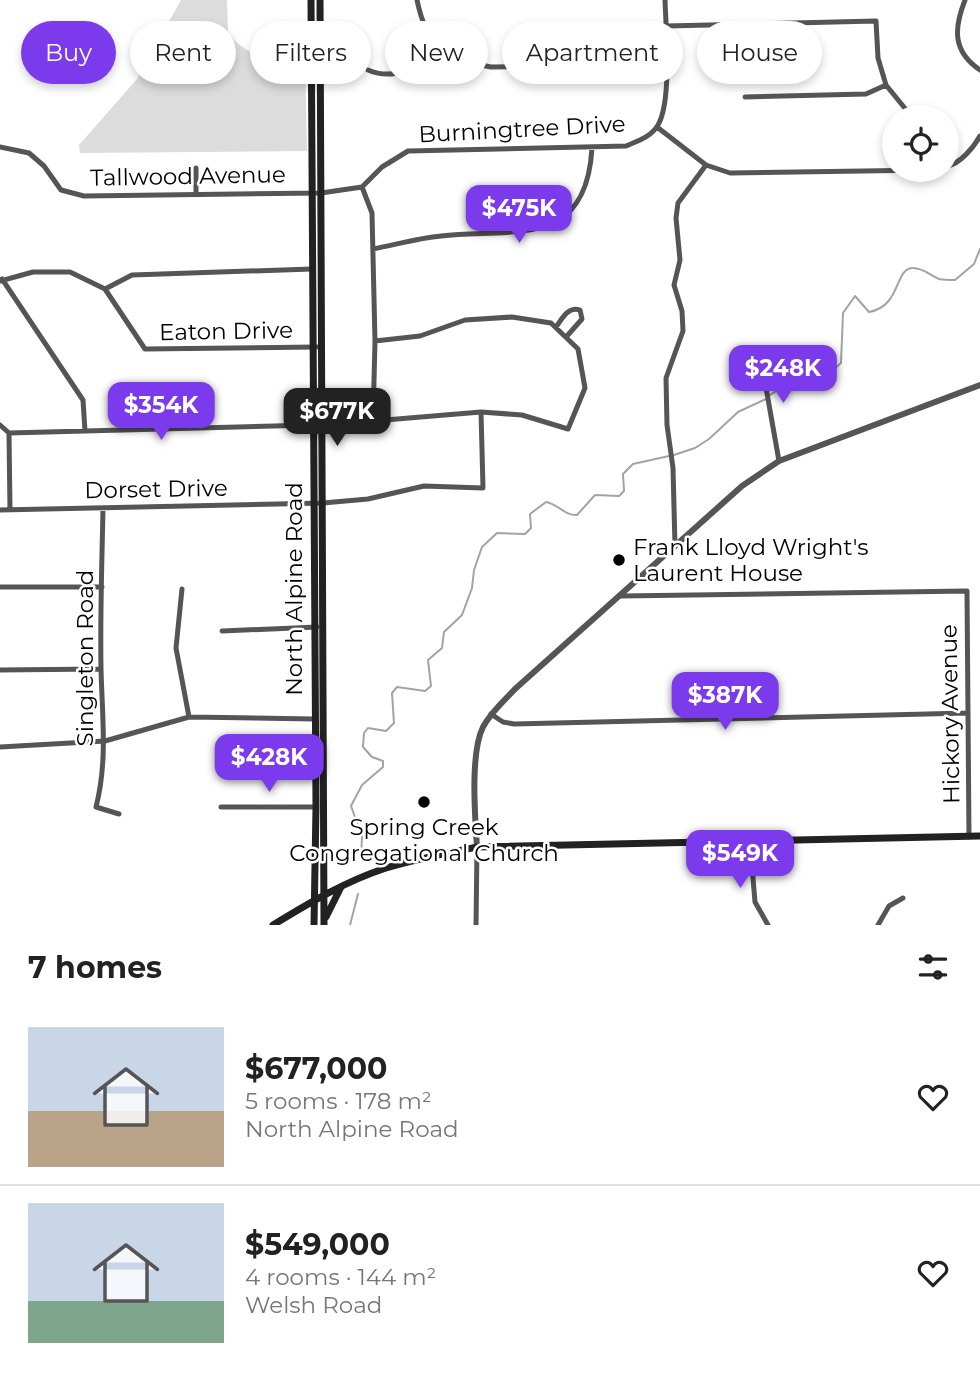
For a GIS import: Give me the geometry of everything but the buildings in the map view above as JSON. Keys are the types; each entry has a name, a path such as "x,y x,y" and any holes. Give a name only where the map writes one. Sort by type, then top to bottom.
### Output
{"main road":[{"name":"North Alpine Road","path":"311,0 316,807 314,925"},
{"name":"North Alpine Road","path":"320,0 324,923"},
{"path":"273,925 314,900 383,869 477,847 980,836"},
{"path":"324,923 341,887"}],"street":[{"path":"417,0 422,21"},
{"path":"665,0 666,21"},
{"path":"965,0 957,20 957,44 972,65 980,70"},
{"path":"683,26 876,21 878,58 886,85 902,105"},
{"path":"666,84 665,107 657,127 706,165 730,173 882,171"},
{"path":"745,97 866,94 886,85"},
{"name":"Burningtree Drive","path":"362,187 382,167 408,151 626,146 645,138 657,127"},
{"path":"959,159 980,136"},
{"name":"Tallwood Avenue","path":"0,147 29,153 44,166 61,190 83,196 312,192"},
{"path":"373,249 440,236 522,232 564,219 585,190 592,148"},
{"path":"675,546 673,468 667,425 666,379 683,331 682,311 674,285 680,260 676,218 678,203 706,165"},
{"path":"196,168 196,194"},
{"path":"312,192 362,187 372,213 373,421 481,412 522,415 568,429 585,388 578,349 553,325 512,317 465,320 420,335 374,341"},
{"path":"85,431 83,400 1,280 33,272 70,272 105,289 132,275 312,269"},
{"name":"Eaton Drive","path":"105,289 145,349 322,348"},
{"path":"553,325 574,308 580,310 582,318 567,336"},
{"path":"760,354 779,461"},
{"path":"477,925 475,768 482,729 491,714 514,690 742,486 779,461 980,385"},
{"name":"Dorset Drive","path":"0,510 323,503 368,499 424,486 482,488 481,412"},
{"path":"0,425 9,433 313,425"},
{"path":"9,433 10,510"},
{"name":"Singleton Road","path":"103,508 101,669 105,741 102,782 96,807 119,814"},
{"path":"0,587 102,587"},
{"path":"182,589 176,648 189,718"},
{"name":"Hickory Avenue","path":"621,596 967,591 969,837"},
{"path":"222,631 323,626"},
{"path":"0,670 101,669"},
{"path":"491,714 503,722 514,724 968,713"},
{"path":"0,747 105,741 189,718 314,719"},
{"path":"221,807 316,807"},
{"path":"750,842 755,902 768,925"},
{"path":"878,925 889,906 903,898"}],"shaded area":[{"path":"181,0 227,0 228,21 169,21"},
{"path":"236,42 250,52 250,84 306,84 307,151 80,153 79,145 133,84 236,84"}],"waterway":[{"path":"770,395 784,386 797,389 799,386 796,372 804,364 810,365 816,371 833,370 841,363 843,313 855,296 869,312 880,308 887,303 903,274 913,268 939,279 955,280 974,264 980,249"},
{"path":"674,455 695,448 738,412 766,399"},
{"path":"361,859 362,836 351,806 362,785 383,767 383,761 372,757 363,747 364,733 368,728 386,731 394,723 392,693 397,687 425,691 431,686 428,660 442,648 444,632 462,615 482,547 497,533 525,534 531,528 530,514 546,502 569,514 577,515 595,495 619,496 624,491 623,474 633,464 669,456"},
{"path":"350,925 358,894"}],"place":[{"name":"Frank Lloyd Wright's Laurent House","path":"619,560"},
{"name":"Spring Creek Congregational Church","path":"424,802"}]}
